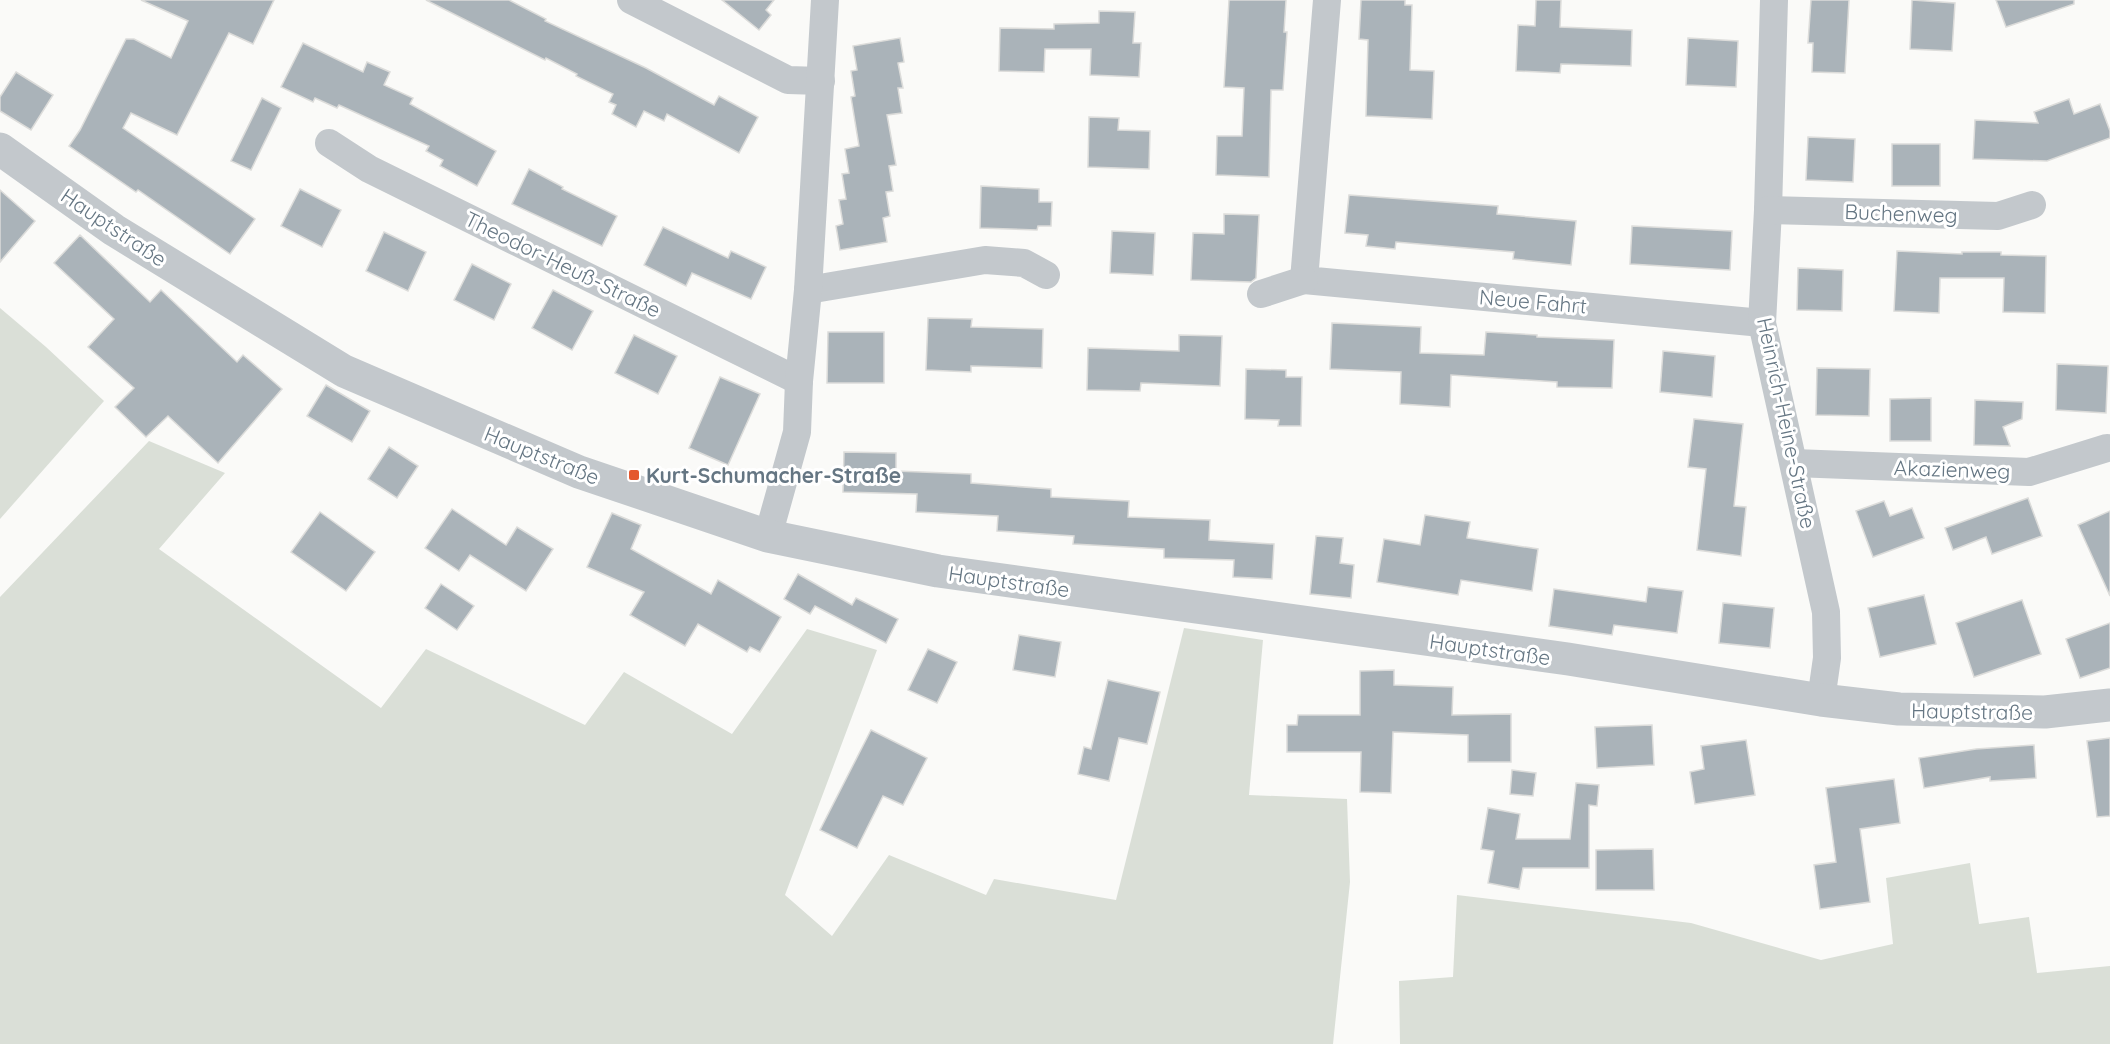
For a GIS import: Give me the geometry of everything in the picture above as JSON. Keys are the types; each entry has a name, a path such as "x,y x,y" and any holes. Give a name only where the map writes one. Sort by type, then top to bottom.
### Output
{"street":[{"path":"631,0 788,80 821,81"},
{"path":"768,536 797,432 825,0"},
{"path":"1304,280 1327,0"},
{"name":"Heinrich-Heine-Straße","path":"1774,0 1768,210 1762,323 1826,612 1827,658 1821,700"},
{"name":"Theodor-Heuß-Straße","path":"329,143 369,169 799,381"},
{"name":"Hauptstraße","path":"0,149 114,230 344,371 579,472 768,536 938,571 1568,659 1821,700 1899,709 2034,712 2110,705"},
{"name":"Buchenweg","path":"1768,210 1998,216 2032,205"},
{"path":"808,290 985,260 1024,263 1046,275"},
{"name":"Neue Fahrt","path":"1261,294 1304,280 1762,323"},
{"name":"Akazienweg","path":"1794,463 2029,472 2107,448"}],"shaded area":[{"path":"0,308 104,401 0,519"},
{"path":"149,441 225,473 159,549 381,708 426,649 585,725 624,672 732,734 807,629 877,650 785,895 832,936 889,855 986,895 994,879 1116,900 1184,628 1263,640 1249,795 1347,799 1350,882 1333,1044 0,1044 0,597"},
{"path":"1970,863 1979,924 2029,917 2037,973 2110,966 2110,1044 1400,1044 1399,981 1453,977 1457,895 1691,923 1821,960 1893,944 1886,878"}],"building":[{"path":"141,0 274,0 253,44 229,33 177,135 131,113 123,128 255,219 230,254 138,190 136,192 69,146 80,130 126,39 134,39 171,58 188,21"},
{"path":"426,0 509,0 546,19 545,21 646,68 714,105 719,96 758,117 739,153 667,114 664,121 644,111 636,127 612,114 616,105 609,102 613,94 546,58 545,60"},
{"path":"722,0 774,0 766,10 771,15 759,30"},
{"path":"1229,0 1286,0 1284,32 1287,32 1283,90 1271,90 1269,177 1216,175 1217,136 1242,136 1244,88 1224,87"},
{"path":"1361,0 1405,0 1405,5 1412,5 1410,70 1434,71 1432,119 1366,116 1368,40 1359,39"},
{"path":"1536,0 1561,0 1560,27 1632,30 1631,66 1561,64 1560,73 1516,71 1518,25 1535,26"},
{"path":"1811,0 1849,0 1845,73 1812,72 1813,43 1808,43"},
{"path":"1912,0 1955,3 1952,51 1910,49"},
{"path":"1996,0 2074,0 2074,4 2006,27"},
{"path":"1099,11 1135,12 1133,43 1141,43 1139,77 1090,75 1091,49 1045,49 1044,72 999,71 1000,28 1054,29 1054,24 1099,23"},
{"path":"900,38 904,62 898,63 903,88 898,88 902,113 887,115 896,165 889,166 893,191 886,192 890,216 883,218 887,242 840,250 836,226 843,224 839,200 846,199 842,174 849,173 845,149 859,146 851,97 855,96 851,71 857,70 853,46"},
{"path":"1688,38 1738,41 1736,87 1686,85"},
{"path":"303,43 363,72 367,62 390,72 384,85 413,98 410,104 496,151 477,186 440,166 443,160 426,151 429,146 339,105 337,108 315,98 313,102 281,87"},
{"path":"16,72 53,95 31,130 0,111 0,97"},
{"path":"262,98 281,108 251,170 231,161"},
{"path":"2069,99 2074,114 2100,104 2110,131 2110,138 2047,161 1973,159 1975,120 2038,123 2034,112"},
{"path":"1089,117 1119,118 1118,130 1150,131 1149,169 1088,167"},
{"path":"1808,137 1855,139 1853,182 1806,180"},
{"path":"1892,144 1940,144 1940,186 1892,186"},
{"path":"529,169 563,187 562,189 617,216 602,246 512,204"},
{"path":"981,186 1039,189 1039,202 1052,202 1051,226 1038,226 1037,230 980,228"},
{"path":"300,189 341,210 322,247 281,226"},
{"path":"0,190 35,221 0,262"},
{"path":"1349,195 1498,206 1497,214 1576,221 1571,265 1513,259 1514,252 1396,242 1395,249 1366,246 1368,235 1345,233"},
{"path":"1224,214 1259,215 1256,278 1251,282 1191,280 1193,233 1224,234"},
{"path":"1632,226 1732,231 1730,270 1630,264"},
{"path":"663,227 728,258 731,251 766,267 751,299 692,273 686,286 644,265"},
{"path":"1112,231 1155,233 1153,275 1110,273"},
{"path":"384,232 426,252 408,291 366,271"},
{"path":"80,235 150,302 161,290 237,362 243,355 282,389 218,463 168,416 146,437 115,407 134,388 88,347 114,319 54,263"},
{"path":"1897,251 1962,254 1962,252 2001,252 2001,255 2046,256 2045,313 2003,312 2004,278 1940,278 1939,313 1894,311"},
{"path":"472,264 511,284 494,320 454,300"},
{"path":"1798,268 1843,270 1842,311 1797,310"},
{"path":"553,290 593,311 572,350 532,328"},
{"path":"928,318 972,319 971,327 1043,329 1042,368 971,366 971,372 926,370"},
{"path":"1332,323 1421,327 1420,353 1484,355 1486,332 1537,335 1537,337 1614,340 1612,388 1557,387 1557,382 1451,375 1450,407 1400,404 1401,372 1330,369"},
{"path":"828,332 884,332 884,383 827,383"},
{"path":"634,335 677,356 658,394 615,373"},
{"path":"1179,335 1222,336 1220,386 1141,383 1140,391 1087,390 1088,348 1179,351"},
{"path":"1663,351 1715,356 1712,397 1660,392"},
{"path":"2057,364 2108,366 2106,413 2056,410"},
{"path":"1817,368 1870,369 1869,416 1816,415"},
{"path":"1246,369 1286,370 1286,377 1302,377 1301,426 1278,426 1279,420 1245,419"},
{"path":"720,377 760,394 728,465 689,448"},
{"path":"326,385 370,411 352,442 307,416"},
{"path":"1931,398 1931,441 1890,441 1890,399"},
{"path":"1975,400 2023,402 2022,419 2003,427 2010,446 1974,445"},
{"path":"1694,419 1743,424 1734,506 1746,507 1741,556 1697,550 1706,469 1688,467"},
{"path":"389,447 418,466 397,498 368,479"},
{"path":"844,452 896,453 896,471 971,474 971,483 1051,489 1051,497 1129,501 1128,517 1210,520 1209,540 1274,544 1272,579 1233,577 1234,560 1164,558 1164,549 1073,544 1074,536 997,531 998,516 916,512 917,494 843,492"},
{"path":"2028,498 2042,536 1992,554 1986,537 1953,550 1945,528"},
{"path":"1884,501 1890,516 1912,508 1924,538 1873,557 1856,511"},
{"path":"452,509 506,545 517,527 553,549 526,591 470,555 459,571 425,548"},
{"path":"2110,511 2110,596 2078,525"},
{"path":"320,512 375,552 346,591 291,552"},
{"path":"612,513 641,525 631,549 711,594 718,580 781,617 760,652 750,647 747,652 698,624 685,646 630,615 644,592 587,567"},
{"path":"1425,515 1470,522 1467,538 1538,549 1532,591 1461,580 1458,595 1377,582 1384,539 1420,545"},
{"path":"1316,536 1343,538 1340,563 1354,565 1351,598 1310,594"},
{"path":"798,574 852,605 856,598 898,619 886,643 815,606 810,614 784,599"},
{"path":"441,584 474,606 457,630 425,608"},
{"path":"1648,587 1683,591 1677,633 1614,625 1612,635 1549,626 1554,589 1646,602"},
{"path":"1924,595 1936,644 1880,657 1868,608"},
{"path":"2022,600 2041,654 1974,677 1956,623"},
{"path":"1723,603 1774,608 1770,648 1719,643"},
{"path":"2110,623 2110,668 2080,678 2066,639"},
{"path":"1019,635 1061,642 1055,677 1013,670"},
{"path":"928,649 957,662 937,703 908,690"},
{"path":"1394,670 1394,685 1453,687 1452,715 1511,714 1511,762 1468,762 1468,735 1393,732 1391,793 1360,792 1361,752 1287,752 1287,725 1297,725 1298,715 1360,715 1360,671"},
{"path":"1108,680 1160,692 1147,744 1119,738 1109,781 1078,774 1084,747 1091,749"},
{"path":"1652,725 1654,765 1597,768 1595,727"},
{"path":"871,730 927,758 903,805 883,796 857,848 820,830"},
{"path":"2110,738 2110,816 2097,817 2087,741"},
{"path":"1746,740 1755,795 1695,804 1690,772 1704,769 1701,746"},
{"path":"2034,745 2036,778 1990,781 1990,777 1924,788 1919,758 1976,749"},
{"path":"1512,770 1536,773 1533,796 1510,794"},
{"path":"1894,779 1900,823 1860,829 1870,902 1820,909 1814,865 1836,862 1826,788"},
{"path":"1576,783 1599,785 1597,806 1589,805 1589,868 1523,868 1519,889 1488,883 1494,851 1481,849 1488,808 1520,814 1516,839 1570,839"},
{"path":"1653,849 1654,890 1596,890 1596,850"}],"place":[{"name":"Kurt-Schumacher-Straße","path":"634,475"}]}
